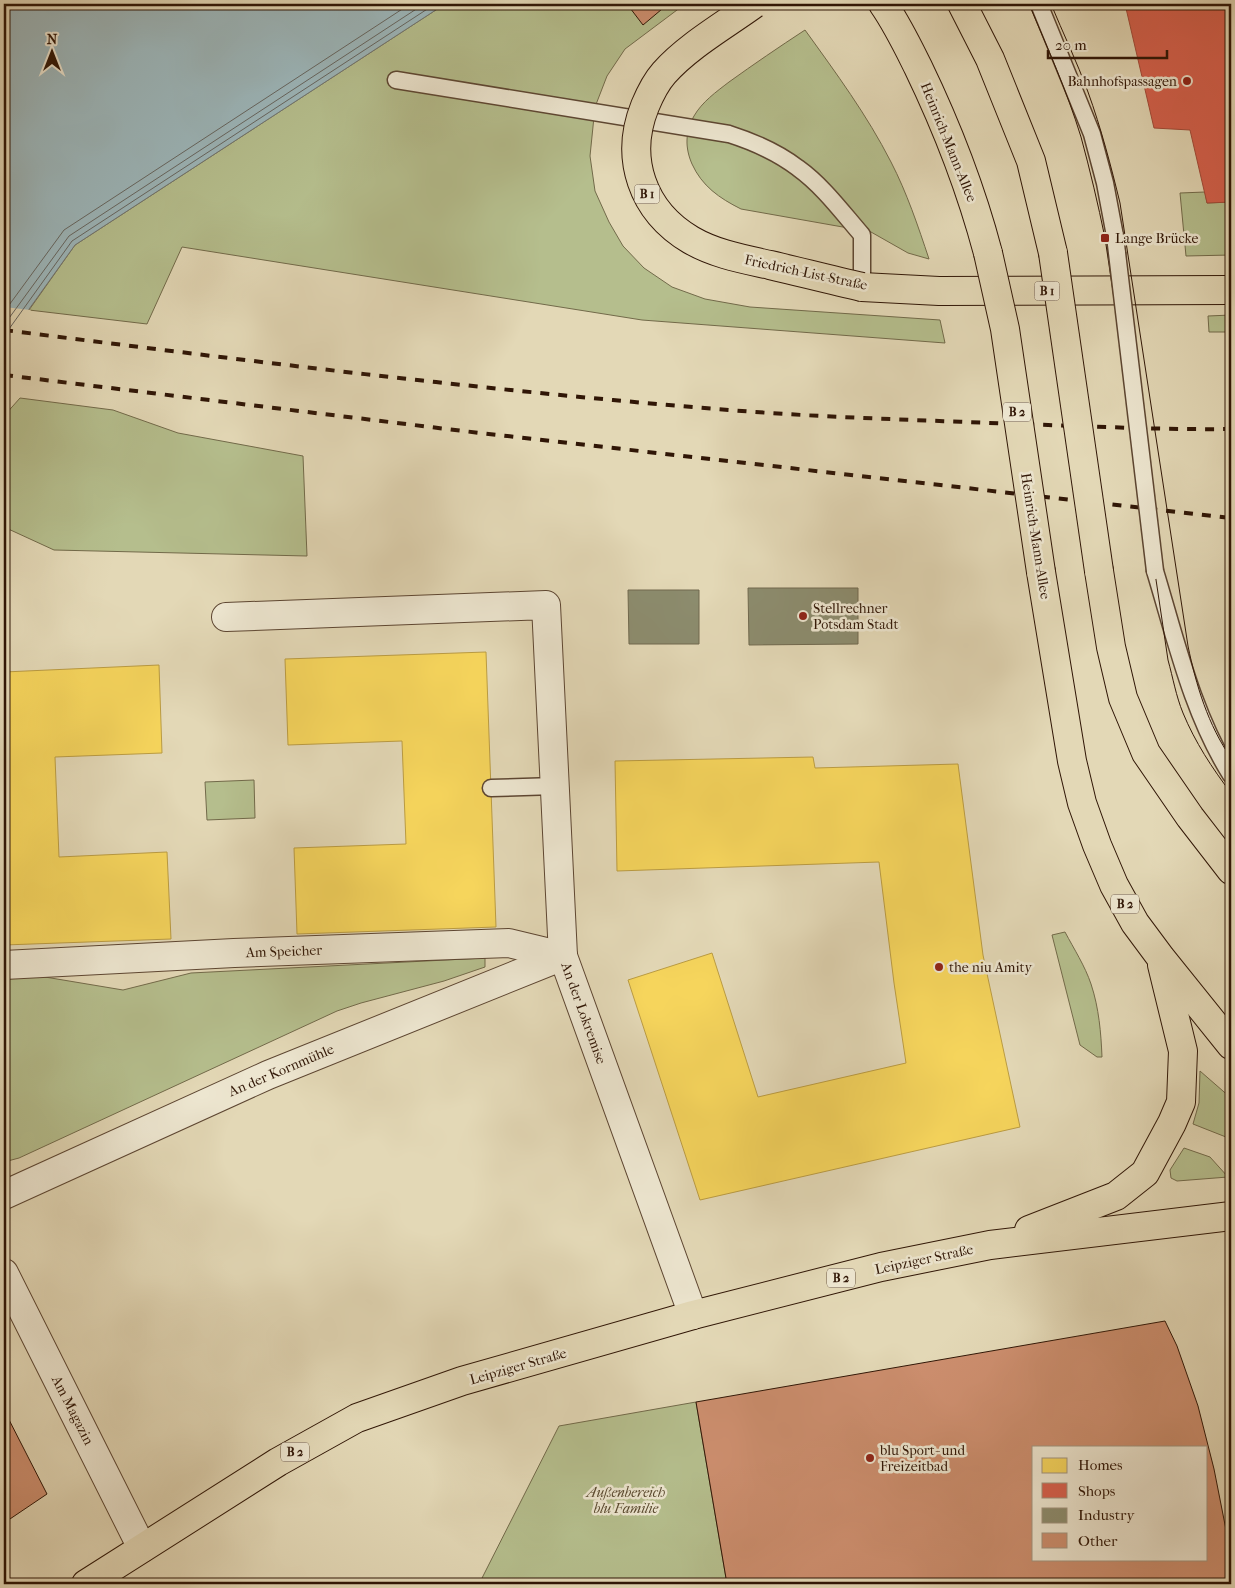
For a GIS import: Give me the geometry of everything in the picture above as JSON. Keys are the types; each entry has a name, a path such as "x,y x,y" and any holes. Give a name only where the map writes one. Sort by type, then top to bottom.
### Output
{"main road":[{"name":"Friedrich-List-Straße","path":"754,4 681,57 663,74 650,94 641,115 636,137 636,157 641,181 653,206 669,224 691,240 723,254 862,287 939,291 1231,290"},
{"name":"Heinrich-Mann-Allee","path":"883,4 894,20 930,91 958,158 988,252 1005,329 1041,572 1072,761 1082,803 1114,885 1135,923 1231,1045"},
{"path":"962,4 990,59 1031,162 1053,252 1099,571 1111,647 1123,698 1146,753 1190,817 1231,870"},
{"name":"Leipziger Straße","path":"990,1245 1116,1196 1145,1173 1181,1102 1182,1051 1161,958"},
{"name":"Leipziger Straße","path":"86,1584 278,1462 357,1418 462,1381 693,1315 882,1267 990,1245 1231,1216"}],"street":[{"name":"An der Lokremise","path":"226,617 546,605 563,956 693,1315"},
{"name":"Am Speicher","path":"4,966 234,953 509,943 563,956"},
{"name":"An der Kornmühle","path":"4,1195 268,1075 563,956"},
{"name":"Am Magazin","path":"4,1272 142,1548"}],"lane":[{"path":"1039,4 1092,134 1106,183 1115,236 1155,570 1196,706 1219,755 1231,775"},
{"path":"396,80 729,134 759,144 799,168 820,188 862,235 862,287"},
{"path":"491,788 555,786"}],"green space":[{"path":"445,4 685,4 625,49 607,76 595,107 590,156 595,191 609,222 623,246 644,268 672,287 705,299 750,307 940,320 945,343 642,320 182,247 147,324 29,310 75,245"},
{"path":"805,30 851,94 882,145 907,198 929,259 908,253 871,232 741,209 712,191 696,172 690,158 687,140 691,122 697,111 729,82"},
{"path":"1205,192 1207,203 1231,202 1231,255 1186,256 1180,193"},
{"path":"1231,315 1231,332 1209,332 1208,316"},
{"path":"20,398 113,410 178,433 303,456 307,556 54,550 4,527 4,416"},
{"path":"254,780 255,818 207,820 205,782"},
{"path":"1065,932 1086,971 1094,993 1099,1020 1102,1057 1097,1057 1080,1045 1052,935"},
{"path":"485,958 485,967 444,981 337,1011 19,1158 4,1162 4,976 33,975 123,990 191,973"},
{"path":"1200,1071 1231,1098 1231,1139 1193,1124 1199,1103"},
{"path":"1184,1148 1210,1157 1228,1177 1177,1181 1171,1178 1170,1170"},
{"name":"Außenbereich blu Familie","path":"696,1402 727,1584 479,1584 559,1426"}],"water":[{"path":"4,4 445,4 75,245 4,344"}],"pier":[{"path":"4,307 31,310 4,347"}],"building: Homes":[{"path":"486,652 496,927 297,934 294,848 406,844 402,741 288,745 285,659"},
{"path":"159,665 162,753 55,757 59,857 167,852 171,939 4,945 4,672"},
{"name":"the niu Amity","path":"813,757 815,768 958,764 983,955 1020,1127 700,1200 628,980 712,953 758,1097 906,1063 879,862 617,871 615,761"}],"building: Shops":[{"name":"Bahnhofspassagen","path":"1125,4 1231,4 1231,202 1207,203 1190,130 1154,128"}],"building: Industry":[{"name":"Stellrechner Potsdam Stadt","path":"748,588 858,588 858,644 749,645"},
{"path":"628,590 699,590 699,644 629,644"}],"building: Other":[{"path":"627,4 668,4 643,25"},
{"name":"blu Sport- und Freizeitbad","path":"1165,1321 1177,1346 1198,1406 1214,1469 1231,1555 1231,1584 727,1584 696,1402"},
{"path":"4,1410 47,1494 4,1523"}],"tram line":[{"path":"1029,4 1070,103 1088,162 1105,238 1168,660 1178,700 1198,744 1231,793"},
{"path":"1051,4 1093,106 1120,203 1188,646 1209,718 1231,758"}],"railway":[{"path":"4,330 465,385 742,411 1015,424 1231,429"},
{"path":"4,375 463,431 1231,518"}],"place":[{"name":"Bahnhofspassagen","path":"1187,81"},
{"name":"Lange Brücke","path":"1105,238"},
{"name":"Stellrechner Potsdam Stadt","path":"803,616"},
{"name":"the niu Amity","path":"939,967"},
{"name":"blu Sport- und Freizeitbad","path":"870,1458"}]}
